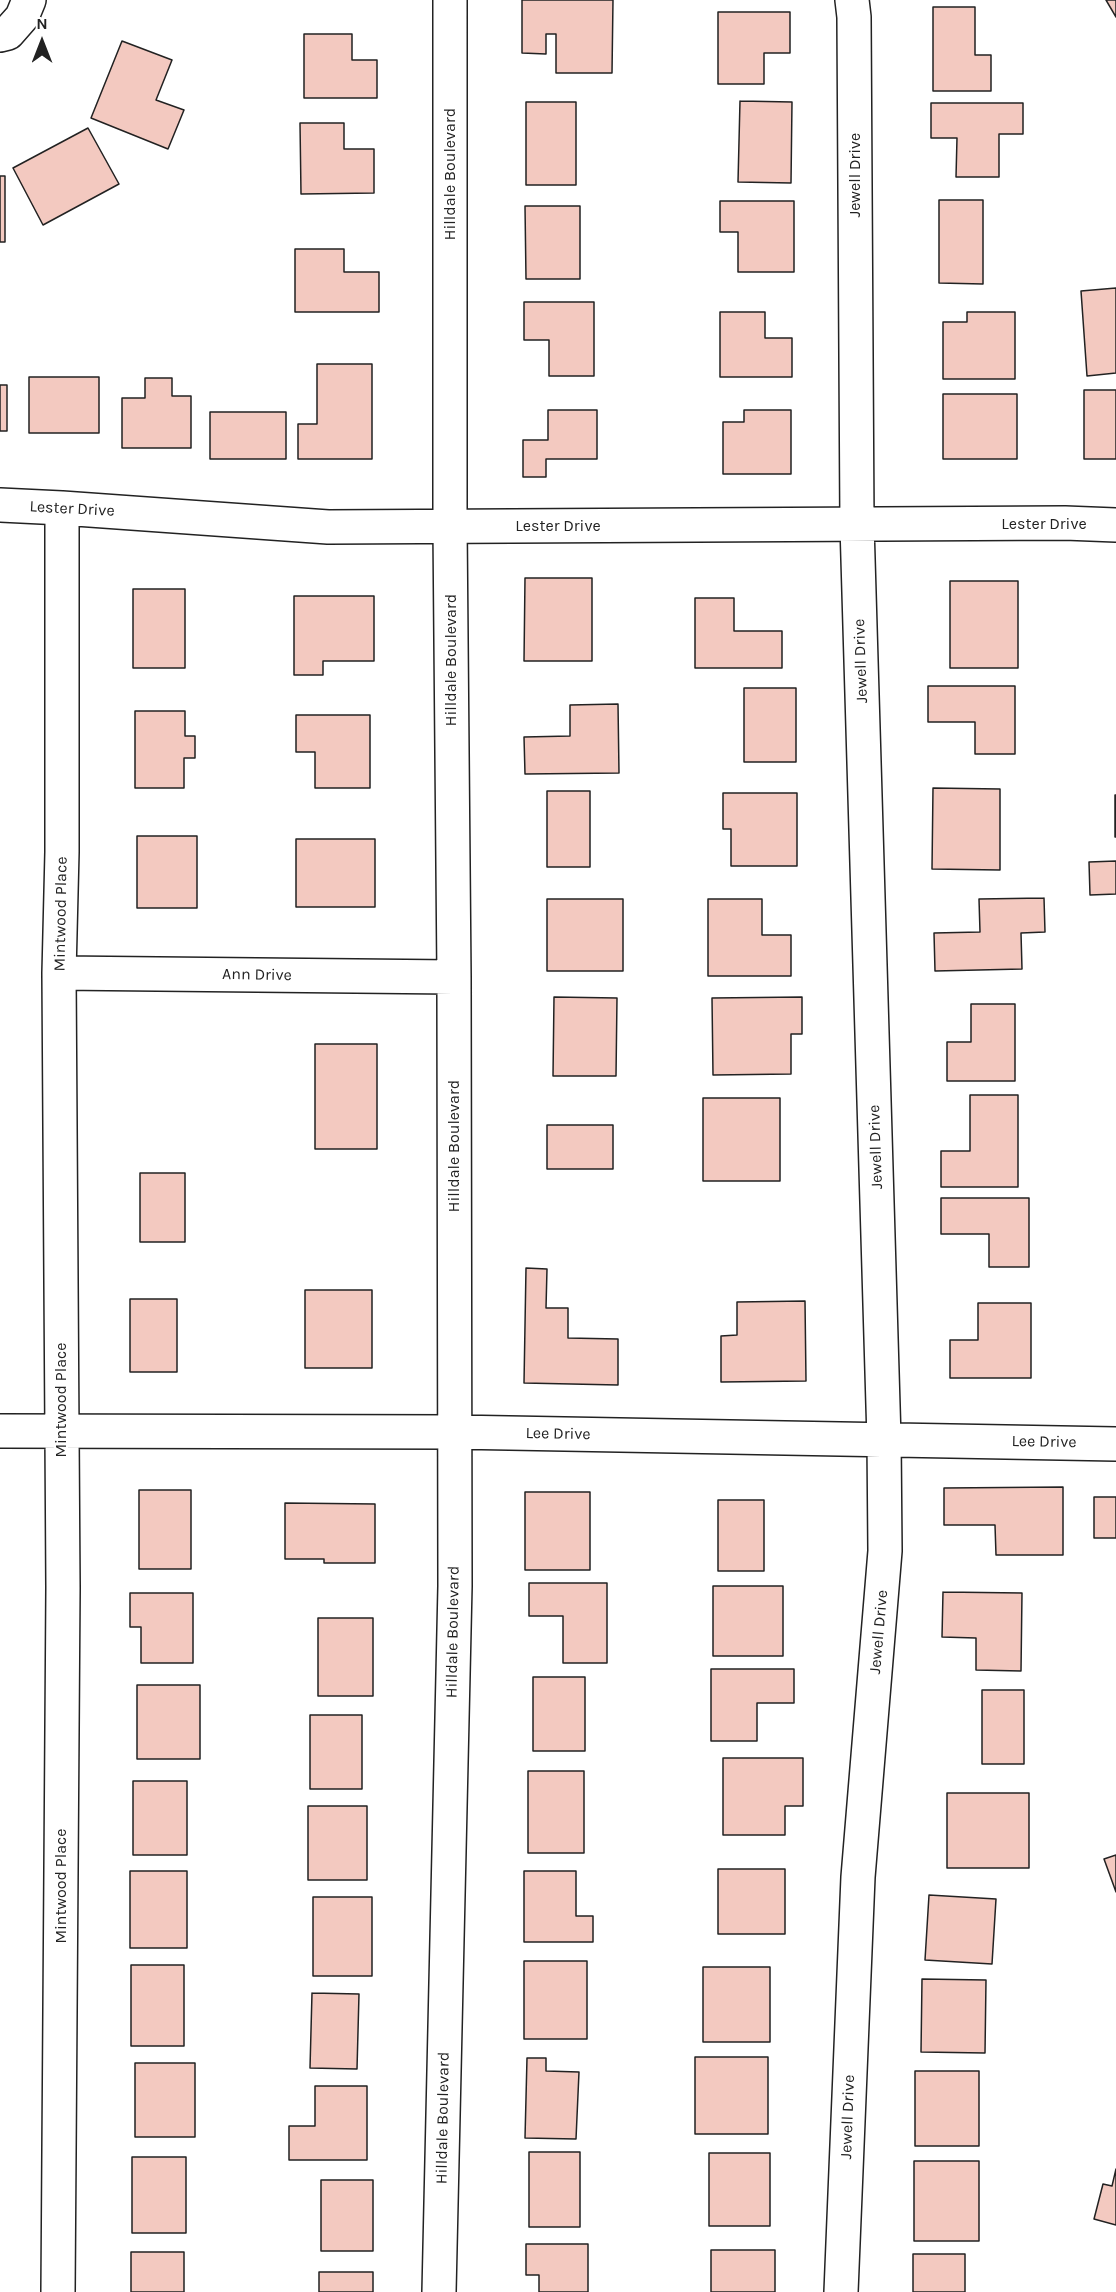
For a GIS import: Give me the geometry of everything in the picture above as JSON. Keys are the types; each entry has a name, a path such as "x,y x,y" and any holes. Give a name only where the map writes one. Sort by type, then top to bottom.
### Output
{"street":[{"name":"Hilldale Boulevard","path":"439,2292 454,1598 450,0"},
{"name":"Jewell Drive","path":"841,2292 858,1877 885,1551 884,1439 857,525 854,17 852,0"},
{"name":"Lester Drive","path":"0,505 328,527 1065,523 1116,525"},
{"name":"Mintwood Place","path":"58,2292 63,1600 59,973 62,852 62,508"},
{"name":"Ann Drive","path":"59,973 454,977"},
{"name":"Lee Drive","path":"0,1431 454,1432 1116,1444"}],"building":[{"path":"522,0 613,0 612,73 556,73 556,34 546,34 546,54 522,53"},
{"path":"1106,0 1116,0 1116,17"},
{"path":"933,7 975,7 975,55 991,55 991,91 933,91"},
{"path":"718,12 790,12 790,53 764,53 764,84 718,84"},
{"path":"304,34 352,34 352,60 377,60 377,98 304,98"},
{"path":"122,41 172,60 156,100 184,110 168,149 91,118"},
{"path":"740,101 792,102 791,183 738,182"},
{"path":"526,102 576,102 576,185 526,185"},
{"path":"931,103 1023,103 1023,134 999,134 999,177 956,177 957,138 931,138"},
{"path":"300,123 344,123 344,149 374,149 374,193 301,194"},
{"path":"88,128 119,184 43,225 13,168"},
{"path":"0,176 5,176 5,242 0,242"},
{"path":"939,200 983,200 983,284 939,283"},
{"path":"720,201 794,201 794,272 738,272 738,232 720,232"},
{"path":"525,206 580,206 580,279 526,279"},
{"path":"295,249 344,249 344,272 379,272 379,312 295,312"},
{"path":"1116,288 1116,373 1087,376 1081,291"},
{"path":"524,302 594,302 594,376 549,376 549,340 524,340"},
{"path":"720,312 765,312 765,338 792,338 792,377 720,377"},
{"path":"967,312 1015,312 1015,379 943,379 943,322 967,322"},
{"path":"317,364 372,364 372,459 298,459 298,424 317,424"},
{"path":"29,377 99,377 99,433 29,433"},
{"path":"145,378 172,378 172,396 191,396 191,448 122,448 122,398 145,398"},
{"path":"0,385 7,385 7,431 0,431"},
{"path":"1084,390 1116,390 1116,459 1084,459"},
{"path":"943,394 1017,394 1017,459 943,459"},
{"path":"548,410 597,410 597,459 546,459 546,477 523,477 523,440 548,440"},
{"path":"744,410 791,410 791,474 723,474 723,422 744,422"},
{"path":"210,412 286,412 286,459 210,459"},
{"path":"525,578 592,578 592,661 524,661"},
{"path":"950,581 1018,581 1018,668 950,668"},
{"path":"133,589 185,589 185,668 133,668"},
{"path":"294,596 374,596 374,661 323,661 323,675 294,675"},
{"path":"695,598 734,598 734,631 782,631 782,668 695,668"},
{"path":"928,686 1015,686 1015,754 975,754 975,722 928,722"},
{"path":"744,688 796,688 796,762 744,762"},
{"path":"618,704 619,773 525,774 524,737 570,736 570,705"},
{"path":"135,711 185,711 185,736 195,736 195,758 184,758 184,788 135,788"},
{"path":"296,715 370,715 370,788 315,788 315,752 296,752"},
{"path":"933,788 1000,789 1000,870 932,869"},
{"path":"547,791 590,791 590,867 547,867"},
{"path":"723,793 797,793 797,866 731,866 731,829 723,829"},
{"path":"1116,795 1116,837 1115,837"},
{"path":"137,836 197,836 197,908 137,908"},
{"path":"296,839 375,839 375,907 296,907"},
{"path":"1116,861 1116,894 1090,895 1089,862"},
{"path":"1044,898 1045,932 1021,933 1022,969 935,971 934,933 980,932 979,899"},
{"path":"547,899 623,899 623,971 547,971"},
{"path":"708,899 762,899 762,935 791,935 791,976 708,976"},
{"path":"554,997 617,998 616,1076 553,1076"},
{"path":"802,997 802,1034 791,1034 791,1074 713,1075 712,998"},
{"path":"971,1004 1015,1004 1015,1081 947,1081 947,1042 971,1042"},
{"path":"315,1044 377,1044 377,1149 315,1149"},
{"path":"970,1095 1018,1095 1018,1187 941,1187 941,1151 970,1151"},
{"path":"703,1098 780,1098 780,1181 703,1181"},
{"path":"547,1125 613,1125 613,1169 547,1169"},
{"path":"140,1173 185,1173 185,1242 140,1242"},
{"path":"941,1198 1029,1198 1029,1267 989,1267 989,1234 941,1234"},
{"path":"526,1268 547,1269 546,1308 568,1308 568,1338 618,1339 618,1385 524,1383"},
{"path":"305,1290 372,1290 372,1368 305,1368"},
{"path":"130,1299 177,1299 177,1372 130,1372"},
{"path":"805,1301 806,1381 721,1382 721,1336 737,1335 737,1302"},
{"path":"978,1303 1031,1303 1031,1378 950,1378 950,1340 978,1340"},
{"path":"1063,1487 1063,1555 996,1555 995,1525 944,1525 944,1488"},
{"path":"139,1490 191,1490 191,1569 139,1569"},
{"path":"525,1492 590,1492 590,1570 525,1570"},
{"path":"1094,1497 1116,1497 1116,1538 1094,1538"},
{"path":"718,1500 764,1500 764,1571 718,1571"},
{"path":"285,1503 375,1504 375,1563 324,1563 324,1559 285,1559"},
{"path":"529,1583 607,1583 607,1663 563,1663 563,1616 529,1616"},
{"path":"713,1586 783,1586 783,1656 713,1656"},
{"path":"943,1592 1022,1593 1021,1671 976,1670 976,1638 942,1637"},
{"path":"130,1593 193,1593 193,1663 141,1663 141,1627 130,1627"},
{"path":"318,1618 373,1618 373,1696 318,1696"},
{"path":"711,1669 794,1669 794,1703 757,1703 757,1741 711,1741"},
{"path":"533,1677 585,1677 585,1751 533,1751"},
{"path":"137,1685 200,1685 200,1759 137,1759"},
{"path":"982,1690 1024,1690 1024,1764 982,1764"},
{"path":"310,1715 362,1715 362,1789 310,1789"},
{"path":"723,1758 803,1758 803,1806 785,1806 785,1835 723,1835"},
{"path":"528,1771 584,1771 584,1853 528,1853"},
{"path":"133,1781 187,1781 187,1855 133,1855"},
{"path":"947,1793 1029,1793 1029,1868 947,1868"},
{"path":"308,1806 367,1806 367,1880 308,1880"},
{"path":"1116,1855 1116,1892 1104,1859"},
{"path":"718,1869 785,1869 785,1934 718,1934"},
{"path":"130,1871 187,1871 187,1948 130,1948"},
{"path":"524,1871 576,1871 576,1916 593,1916 593,1942 524,1942"},
{"path":"929,1895 996,1899 992,1964 925,1960"},
{"path":"313,1897 372,1897 372,1976 313,1976"},
{"path":"524,1961 587,1961 587,2039 524,2039"},
{"path":"131,1965 184,1965 184,2046 131,2046"},
{"path":"703,1967 770,1967 770,2042 703,2042"},
{"path":"922,1979 986,1980 985,2053 921,2052"},
{"path":"312,1993 359,1994 357,2069 310,2068"},
{"path":"695,2057 768,2057 768,2134 695,2134"},
{"path":"527,2058 546,2058 546,2071 579,2072 576,2139 525,2138"},
{"path":"135,2063 195,2063 195,2137 135,2137"},
{"path":"915,2071 979,2071 979,2146 915,2146"},
{"path":"315,2086 367,2086 367,2160 289,2160 289,2126 315,2126"},
{"path":"529,2152 580,2152 580,2227 529,2227"},
{"path":"709,2153 770,2153 770,2226 709,2226"},
{"path":"132,2157 186,2157 186,2233 132,2233"},
{"path":"914,2161 979,2161 979,2241 914,2241"},
{"path":"1116,2169 1116,2225 1094,2219 1103,2184 1112,2186"},
{"path":"321,2180 373,2180 373,2251 321,2251"},
{"path":"526,2244 588,2244 588,2292 539,2292 539,2275 526,2275"},
{"path":"711,2250 775,2250 775,2292 711,2292"},
{"path":"131,2252 184,2252 184,2292 131,2292"},
{"path":"913,2254 965,2254 965,2292 913,2292"},
{"path":"319,2272 373,2272 373,2292 319,2292"}]}
